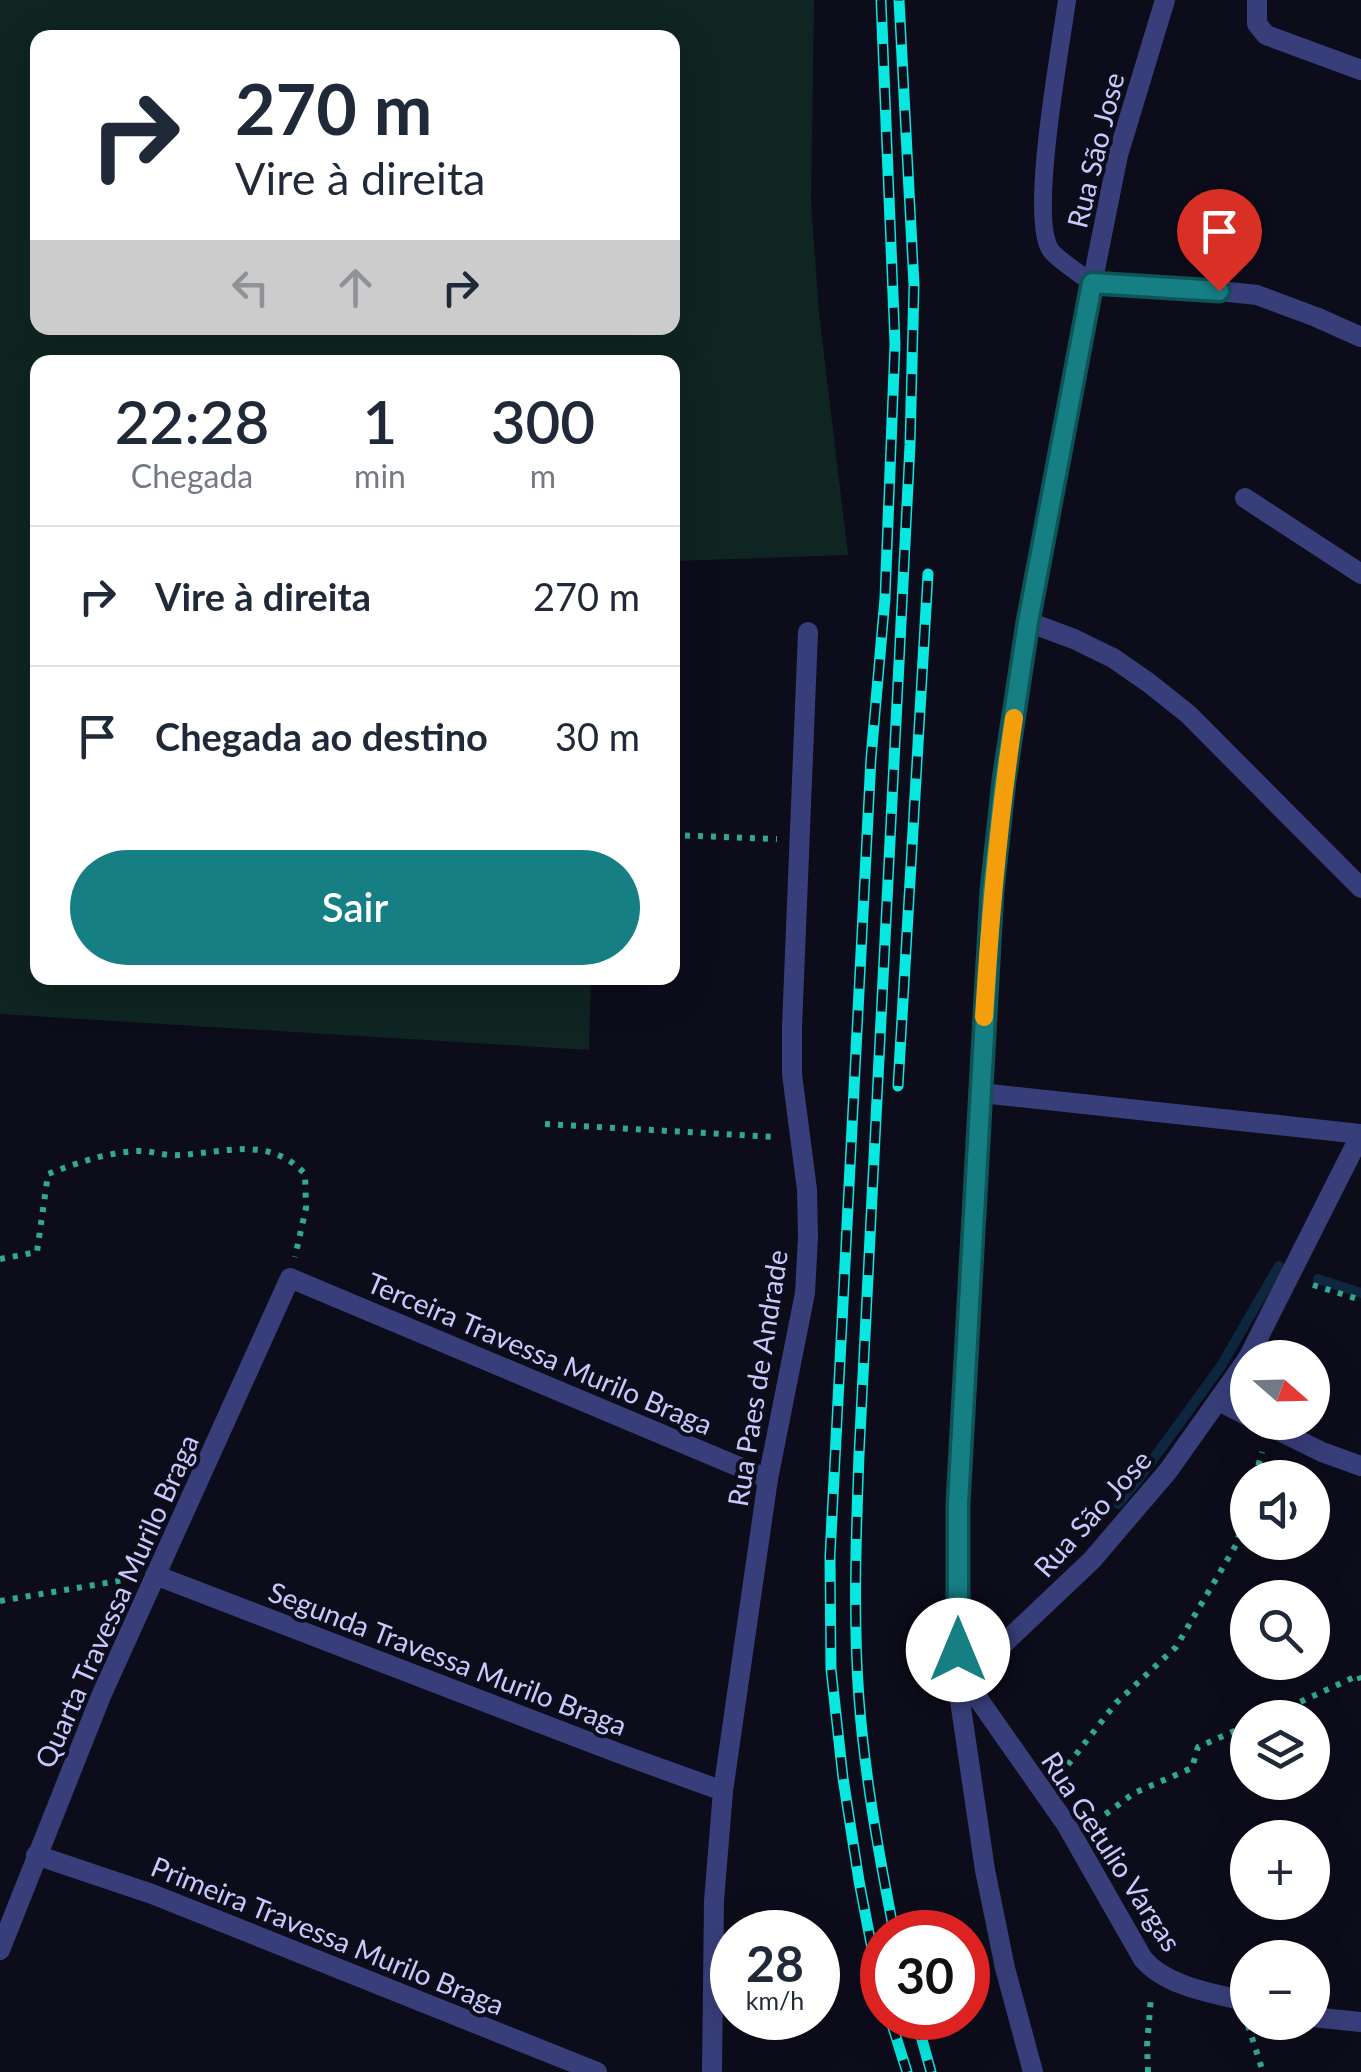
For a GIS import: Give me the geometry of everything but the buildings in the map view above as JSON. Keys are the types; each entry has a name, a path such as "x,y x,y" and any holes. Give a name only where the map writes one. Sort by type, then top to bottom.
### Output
{"street":[{"name":"Rua São Jose","path":"1033,2072 1005,1968 985,1870 962,1684 958,1503 992,890 1028,622 1092,283 1118,155 1165,0"},
{"path":"1257,0 1257,24 1266,34 1361,70"},
{"path":"1092,283 1257,295 1361,337"},
{"path":"1244,498 1361,574"},
{"path":"1028,622 1113,658 1188,714 1361,888"},
{"name":"Rua Paes de Andrade","path":"712,2072 714,1901 723,1791 768,1479 805,1293 808,1190 792,1074 792,1027 808,632"},
{"path":"980,1092 1361,1134"},
{"name":"Rua São Jose","path":"1258,1340 1361,1134"},
{"name":"Terceira Travessa Murilo Braga","path":"290,1278 768,1479"},
{"name":"Quarta Travessa Murilo Braga","path":"0,1950 101,1696 290,1278"},
{"name":"Rua São Jose","path":"962,1684 1092,1560 1168,1471 1230,1385"},
{"path":"1219,1401 1230,1407"},
{"path":"1298,1440 1361,1466"},
{"name":"Segunda Travessa Murilo Braga","path":"155,1575 723,1791"},
{"name":"Rua Getulio Vargas","path":"962,1684 1074,1838 1143,1959 1153,1970 1183,1984 1230,1997"},
{"name":"Primeira Travessa Murilo Braga","path":"36,1856 170,1901 597,2072"},
{"path":"1330,2019 1361,2022"}],"lane":[{"path":"1067,0 1044,173 1042,218 1050,250 1092,283"}],"path":[{"path":"680,835 798,839"},
{"path":"545,1124 801,1138"},
{"path":"0,1259 37,1252 48,1174 86,1159 140,1151 175,1156 251,1147 292,1159 305,1174 306,1208 290,1278"},
{"path":"1288,1277 1361,1300"},
{"path":"1045,1795 1116,1703 1176,1647 1230,1554"},
{"path":"0,1601 155,1575"},
{"path":"1304,1700 1359,1675 1361,1681"},
{"path":"1074,1838 1134,1793 1192,1768 1198,1747 1230,1733"},
{"path":"1148,2072 1153,1970"},
{"path":"1255,2040 1264,2072"}],"green space":[{"path":"0,0 814,0 811,203 819,313 848,555 680,561 680,355 30,355 30,985 591,985 589,1050 0,1014"}],"waterway":[{"path":"1118,1504 1221,1366 1279,1266"},
{"path":"1318,1279 1361,1293"}],"railway":[{"path":"865,1910 843,1778 831,1669 830,1556 871,758 885,598 895,344 881,0"},
{"path":"890,1910 862,1729 856,1577 910,445 914,285 899,0"},
{"path":"898,1086 928,574"},
{"path":"897,2040 907,2072"},
{"path":"922,2040 931,2072"}],"slow traffic":[{"path":"984,1017 992,890 1014,718"}],"route":[{"path":"958,1650 958,1503 992,890 1028,622 1072,384 1092,283 1219,291"}]}
